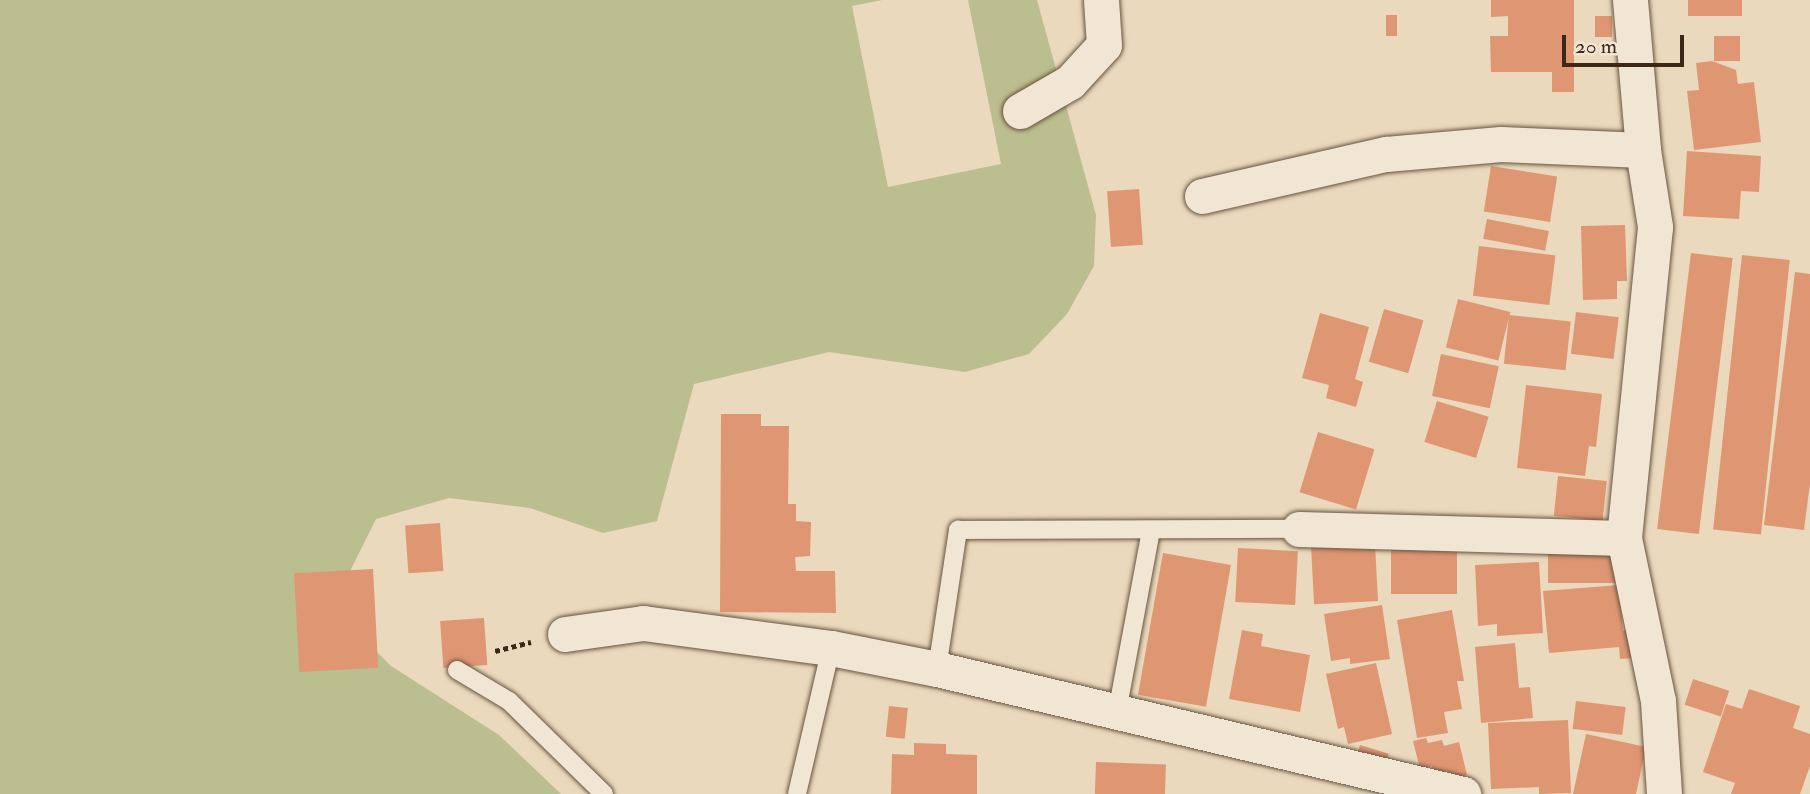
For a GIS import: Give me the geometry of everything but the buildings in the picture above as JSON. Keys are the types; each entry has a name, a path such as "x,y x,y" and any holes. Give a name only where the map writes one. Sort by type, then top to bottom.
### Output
{"street":[{"path":"1020,111 1070,82 1104,45 1101,0"},
{"path":"1630,0 1643,150 1655,227 1624,538 1658,701 1664,794"},
{"path":"1202,196 1386,154 1501,145 1643,150"},
{"path":"1299,529 1624,538"},
{"path":"565,634 642,623 831,649 937,669 1463,794"}],"lane":[{"path":"937,669 958,530 1299,529"},
{"path":"1117,712 1151,530"},
{"path":"797,794 831,649"},
{"path":"457,670 509,701 604,794"}],"green space":[{"path":"0,0 882,0 852,6 888,187 1001,164 968,0 1037,0 1096,215 1094,266 1067,314 1029,354 965,372 829,352 694,384 657,521 603,533 530,508 449,498 376,519 348,575 349,624 391,666 499,735 561,794 0,794"}]}
